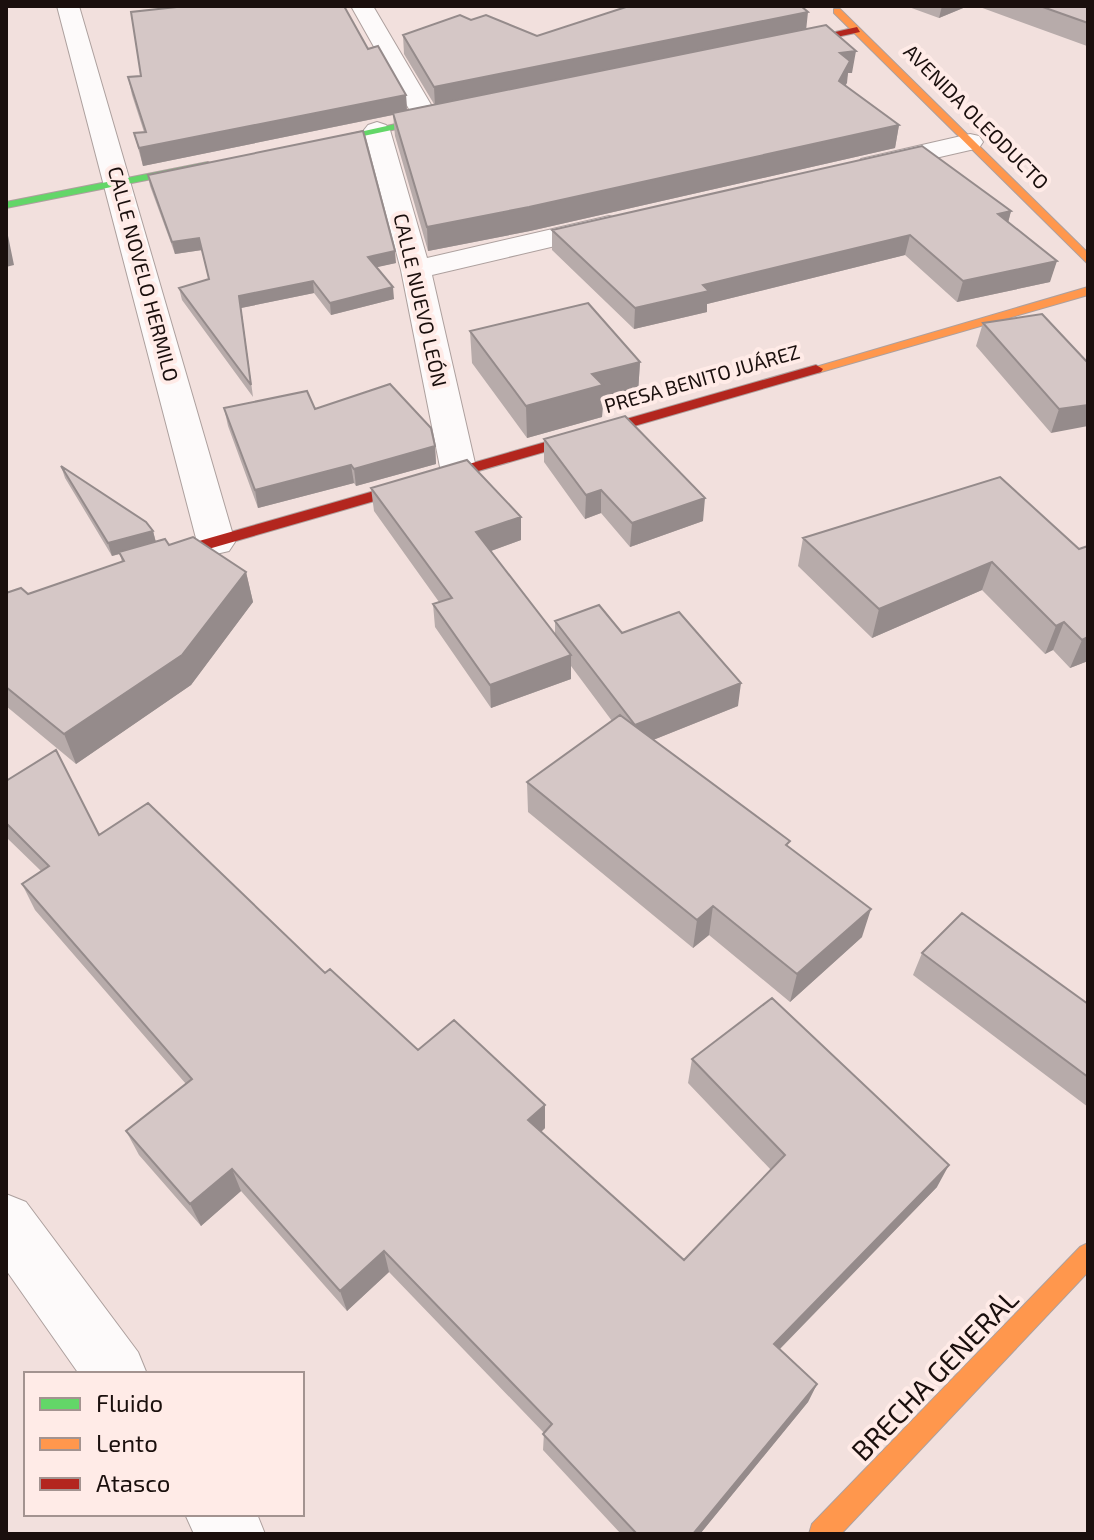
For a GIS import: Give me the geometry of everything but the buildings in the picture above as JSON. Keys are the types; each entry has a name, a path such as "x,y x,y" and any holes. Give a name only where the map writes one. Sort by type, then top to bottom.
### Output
{"street":[{"name":"CALLE NOVELO HERMILO","path":"68,6 216,542"},
{"path":"362,6 427,120"},
{"name":"AVENIDA OLEODUCTO","path":"833,6 1088,260"},
{"path":"765,49 857,30"},
{"path":"286,149 473,110"},
{"name":"CALLE NUEVO LEÓN","path":"377,130 416,270 459,472"},
{"path":"847,170 970,142"},
{"path":"6,205 225,162"},
{"path":"416,270 631,220"},
{"name":"PRESA BENITO JUÁREZ","path":"126,568 1088,291"},
{"path":"6,1222 115,1372"},
{"name":"BRECHA GENERAL","path":"822,1534 1088,1255"},
{"path":"219,1516 232,1534"}],"traffic: fast":[{"path":"306,145 450,115"},
{"path":"6,205 208,165"}],"traffic: slow":[{"path":"837,11 1088,260"},
{"path":"816,369 1088,291"},
{"path":"822,1534 1088,1255"}],"traffic: jam":[{"path":"780,46 857,30"},
{"path":"148,561 816,369"}]}
